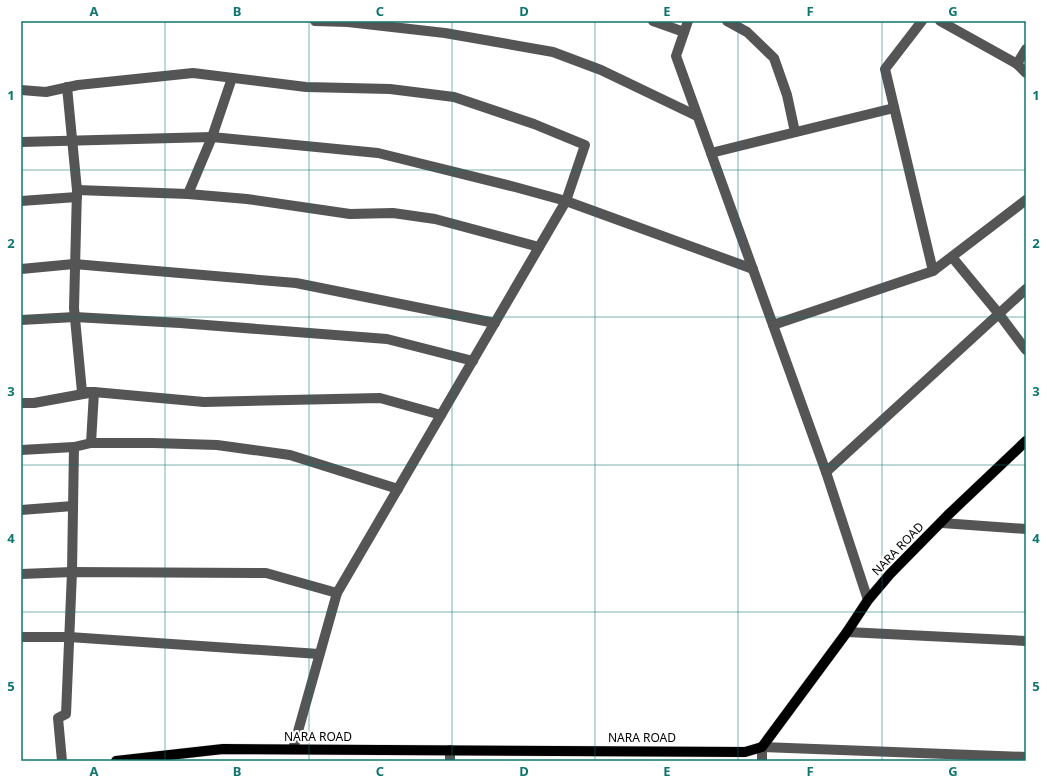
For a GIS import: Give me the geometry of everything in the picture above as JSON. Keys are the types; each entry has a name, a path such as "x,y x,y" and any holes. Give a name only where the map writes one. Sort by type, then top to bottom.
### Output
{"main road":[{"name":"NARA ROAD","path":"116,761 223,749 745,752 762,747 847,632 868,600 890,574 1026,441"}],"street":[{"path":"315,21 348,22 445,33 553,52 601,70 697,116"},
{"path":"653,21 684,32"},
{"path":"688,21 676,56 826,472 868,600"},
{"path":"727,21 747,32 774,58 787,95 795,132"},
{"path":"922,21 885,69 933,271"},
{"path":"940,21 1017,64 1026,73"},
{"path":"1017,64 1026,48"},
{"path":"21,90 46,92 67,87 193,73 306,87 390,89 454,97 534,124 585,145 566,201 337,593 293,749"},
{"path":"188,194 212,137 232,78"},
{"path":"67,87 77,194 74,264 75,316 82,392 204,402 380,398 441,415"},
{"path":"711,153 894,108"},
{"path":"21,142 212,137 378,153 566,201 752,269"},
{"path":"21,201 77,194 188,194 247,199 350,214 393,213 435,219 539,247"},
{"path":"773,325 933,271 1026,200"},
{"path":"952,257 999,314 1026,350"},
{"path":"21,268 74,264 296,283 495,322"},
{"path":"826,472 1026,289"},
{"path":"21,320 75,316 187,323 387,339 472,361"},
{"path":"21,403 34,403 94,392"},
{"path":"91,444 94,392"},
{"path":"21,450 74,447 91,444 153,443 217,445 290,455 398,489"},
{"path":"62,761 58,718 66,714 72,572 74,447"},
{"path":"21,510 73,506"},
{"path":"942,522 1026,529"},
{"path":"21,574 72,572 266,573 337,593"},
{"path":"847,632 1026,641"},
{"path":"21,637 69,637 320,654"},
{"path":"762,761 762,747 1026,757"},
{"path":"450,750 450,761"}]}
